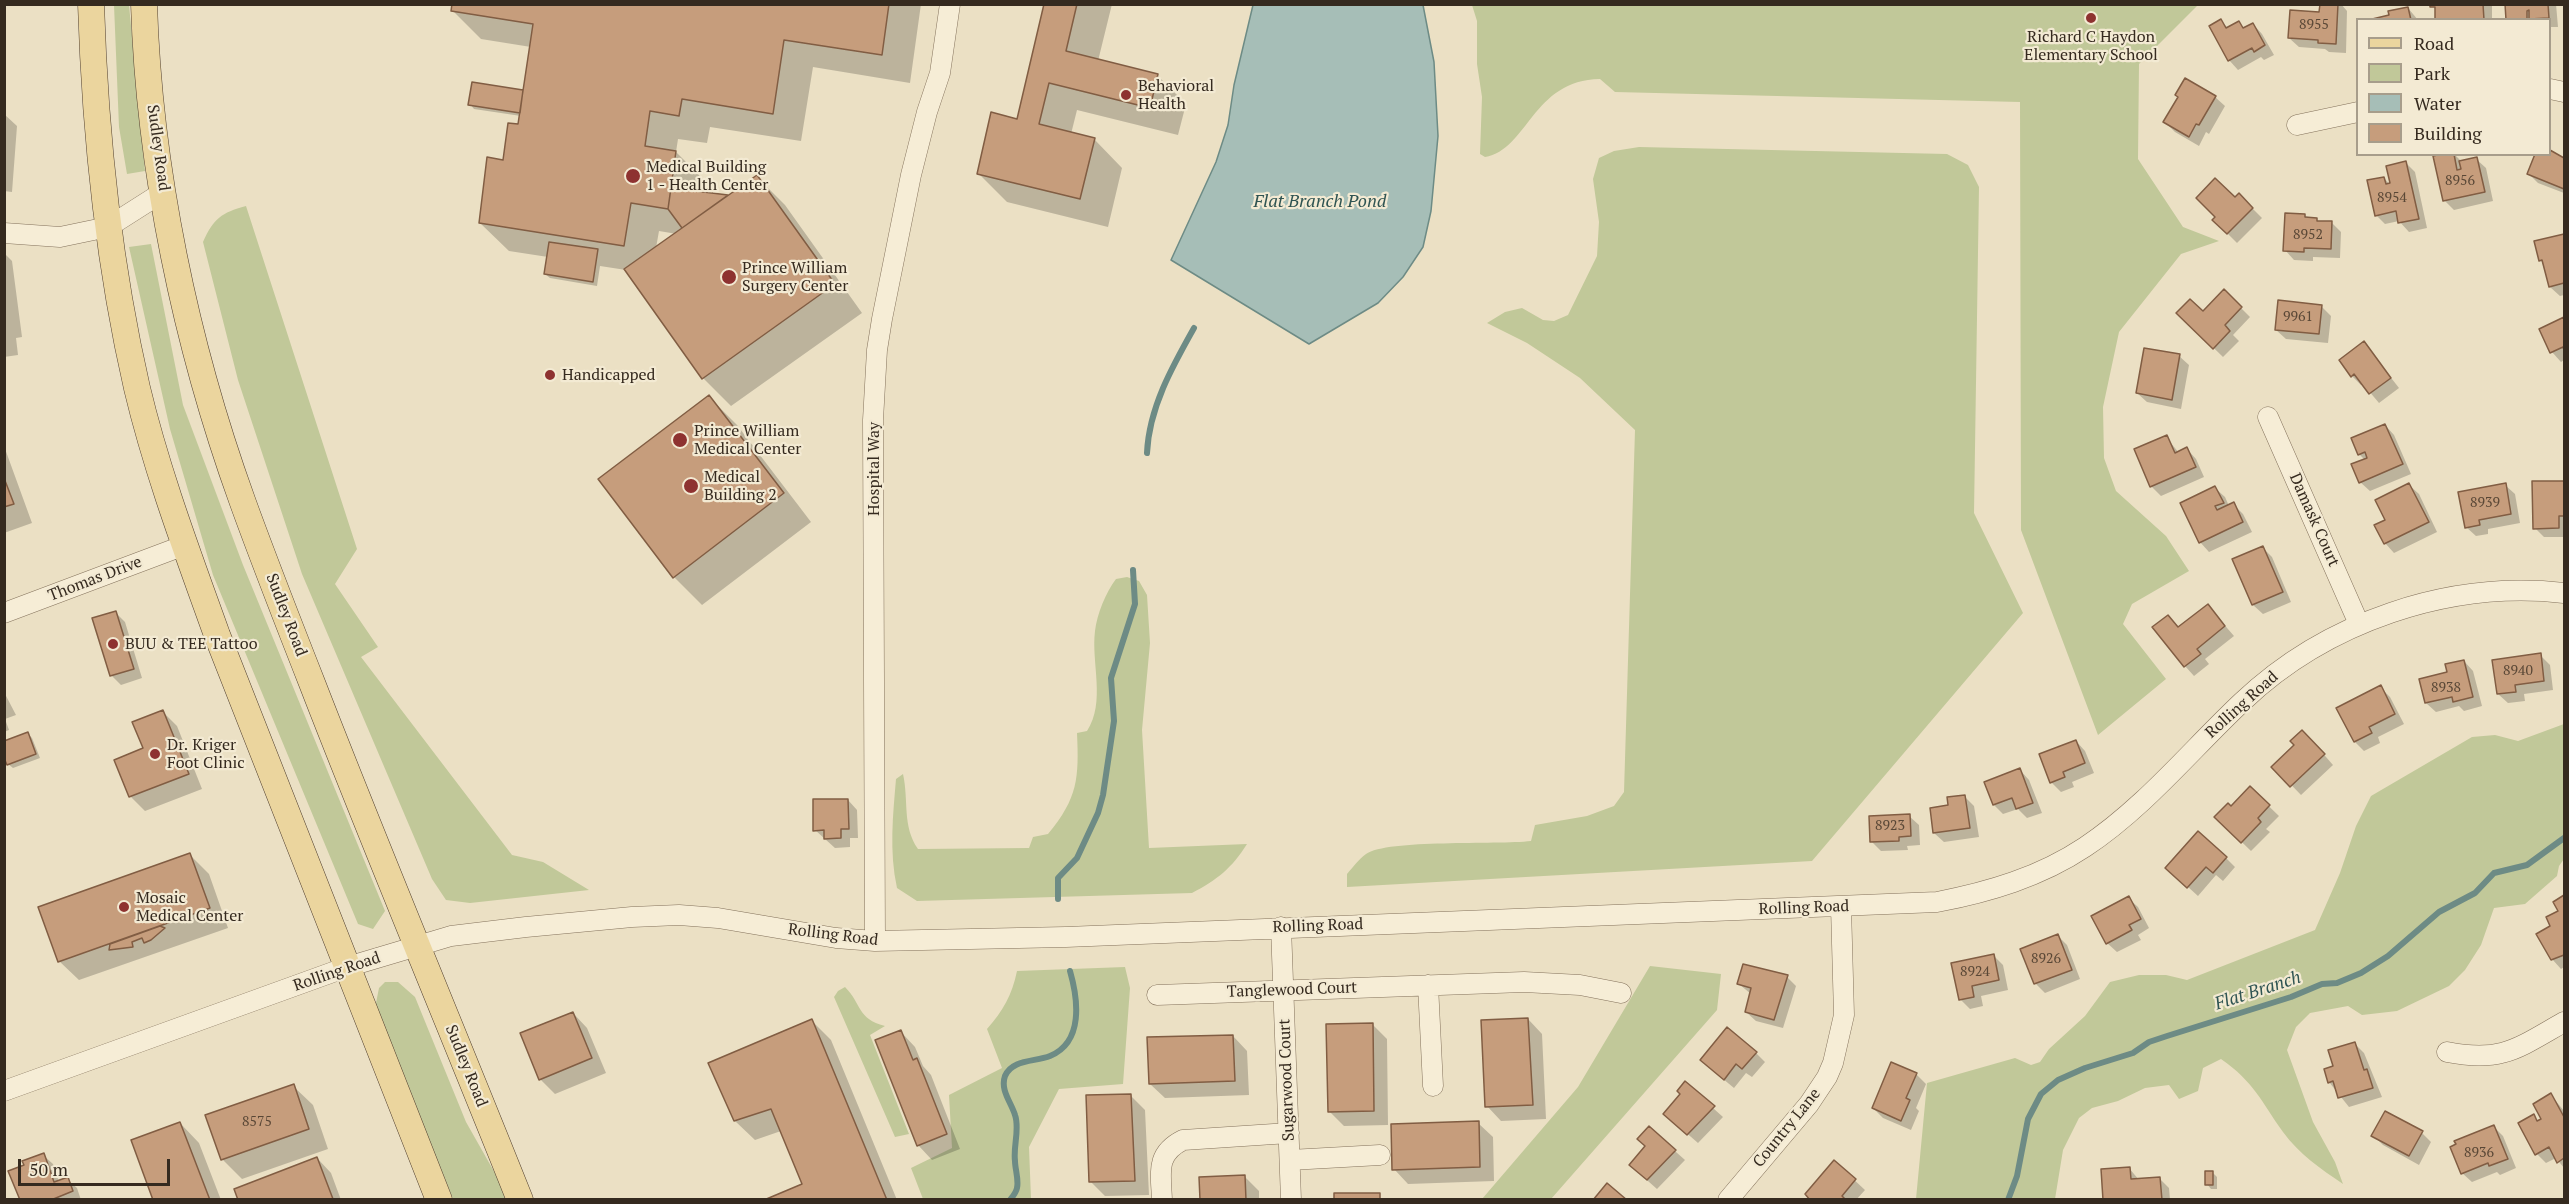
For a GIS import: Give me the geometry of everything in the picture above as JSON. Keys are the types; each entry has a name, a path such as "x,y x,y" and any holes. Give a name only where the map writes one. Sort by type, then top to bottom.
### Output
{"main road":[{"path":"91,4 93,75 108,227 120,310 138,392 185,545 221,646 440,1200"},
{"name":"Sudley Road","path":"144,4 154,133 164,192 191,330 217,424 241,499 337,748 520,1200"}],"street":[{"name":"Hospital Way","path":"875,941 873,420 877,350 911,175 940,73 950,4"},
{"path":"2297,125 2356,112"},
{"path":"4,233 60,237 108,227 164,192"},
{"name":"Damask Court","path":"2268,417 2359,624"},
{"name":"Thomas Drive","path":"4,614 185,545"},
{"name":"Rolling Road","path":"4,1091 347,967 451,936 486,931 632,917 679,915 718,918 836,938 875,941 1066,937 1937,902 1978,894 2048,868 2084,848 2118,823 2244,700 2281,670 2320,644 2359,624 2417,605 2466,596 2512,592 2565,593"},
{"name":"Country Lane","path":"1728,1200 1809,1104 1827,1077 1833,1063 1844,1015 1840,907"},
{"name":"Sugarwood Court","path":"1281,927 1291,1200"},
{"name":"Tanglewood Court","path":"1157,995 1552,982 1602,988 1622,993"},
{"path":"1428,985 1433,1086"},
{"path":"2447,1052 2478,1057 2497,1055 2523,1046 2565,1022"},
{"path":"1162,1200 1161,1165 1164,1154 1172,1145 1183,1140 1289,1133"},
{"name":"Sugarwood Court","path":"1290,1160 1380,1155"}],"green space":[{"path":"114,5 129,5 145,171 127,174 119,127"},
{"path":"1472,5 2198,5 2139,64 2138,159 2183,227 2219,241 2181,254 2119,332 2103,407 2104,458 2116,491 2166,536 2189,571 2132,604 2123,624 2166,679 2098,735 2021,530 2020,102 1615,92 1600,79 1577,82 1559,91 1545,102 1512,142 1499,152 1485,157 1480,154 1482,97 1477,64 1477,21"},
{"path":"1639,147 1947,154 1968,165 1979,187 1974,513 2023,613 1812,861 1347,887 1347,874 1363,856 1378,849 1418,844 1531,841 1535,825 1587,816 1614,806 1624,792 1635,430 1580,378 1527,343 1487,323 1505,312 1522,308 1543,320 1554,321 1568,315 1597,256 1599,222 1593,179 1599,158 1614,151"},
{"path":"246,206 357,549 335,584 378,647 361,657 512,855 543,862 589,890 470,903 446,900 432,879 302,574 238,380 203,242 219,218 230,211"},
{"path":"151,244 183,405 243,565 385,911 373,929 358,924 213,575 170,429 129,247"},
{"path":"1127,577 1139,581 1147,595 1150,643 1142,730 1149,848 1247,844 1236,860 1223,873 1192,893 917,901 897,888 892,847 893,820 896,779 903,774 908,822 918,849 1029,848 1033,837 1048,834 1058,821 1071,798 1077,775 1077,733 1087,731 1096,708 1094,643 1098,618 1112,584 1116,579"},
{"path":"2564,724 2564,859 2559,866 2557,876 2525,904 2494,908 2481,945 2465,970 2449,986 2397,1011 2362,1015 2348,1006 2310,1013 2296,1027 2287,1050 2313,1122 2335,1162 2343,1184 2296,1147 2249,1084 2221,1059 2203,1068 2198,1091 2179,1099 2169,1085 2145,1088 2118,1101 2092,1108 2079,1118 2063,1150 2055,1199 1916,1199 1927,1083 2015,1058 2031,1065 2040,1062 2049,1049 2085,1016 2110,982 2139,975 2166,975 2187,980 2315,930 2340,873 2356,826 2371,796 2472,737 2495,735 2518,741"},
{"path":"1650,966 1721,974 1717,1010 1551,1199 1482,1199 1578,1087"},
{"path":"1125,967 1130,988 1123,1084 1059,1089 1029,1147 1031,1199 923,1199 911,1168 952,1148 949,1095 1002,1068 987,1029 1006,1002 1017,971"},
{"path":"385,982 398,982 415,997 466,1122 500,1182 507,1199 453,1199 375,1008 379,988"},
{"path":"845,987 869,1019 885,1026 870,1035 909,1134 895,1137 834,997"}],"water":[{"name":"Flat Branch Pond","path":"1253,5 1423,5 1434,62 1438,136 1431,211 1423,247 1403,277 1378,303 1309,344 1171,260 1216,162 1228,125 1234,85"}],"building":[{"path":"452,4 889,4 882,55 784,40 773,114 682,99 679,116 650,111 645,146 676,151 668,209 631,203 624,246 479,223 487,157 503,160 508,123 518,124 533,24 451,11"},
{"name":"Behavioral Health","path":"1044,4 1077,4 1066,51 1158,74 1150,108 1049,83 1039,124 1095,138 1080,199 977,174 991,112 1017,119"},
{"path":"2320,4 2338,4 2336,44 2288,38 2290,10 2319,12"},
{"path":"2430,4 2483,4 2484,18 2435,18 2435,7 2430,7"},
{"path":"2505,4 2548,4 2549,18 2529,18 2529,10 2527,18 2506,18"},
{"path":"2408,7 2411,18 2376,18 2389,15 2388,11"},
{"path":"2221,19 2226,28 2239,21 2243,28 2253,23 2265,45 2254,52 2252,48 2228,61 2209,26"},
{"path":"2185,78 2216,96 2189,137 2163,122 2178,97 2175,95"},
{"path":"472,82 523,90 520,113 468,105"},
{"path":"2551,151 2564,158 2564,189 2527,174 2534,156 2551,156"},
{"path":"2433,156 2454,156 2457,170 2461,169 2459,161 2477,157 2485,192 2443,201"},
{"path":"2406,161 2419,219 2398,223 2396,211 2375,216 2367,180 2384,177 2386,184 2390,183 2386,166"},
{"name":"Prince William Surgery Center","path":"757,175 835,284 702,379 624,269"},
{"path":"2215,178 2235,197 2239,193 2253,208 2227,234 2212,220 2215,217 2196,198"},
{"path":"671,188 728,195 682,228 668,209"},
{"path":"2285,213 2305,214 2305,217 2317,218 2317,221 2332,221 2331,249 2304,248 2304,252 2283,251"},
{"path":"2564,234 2564,283 2549,287 2534,241"},
{"path":"549,242 598,249 593,282 544,274"},
{"path":"2224,289 2242,307 2225,325 2230,331 2213,349 2176,313 2190,299 2203,311"},
{"path":"2278,300 2322,305 2319,334 2275,330"},
{"path":"2564,317 2564,350 2563,347 2550,353 2539,329"},
{"path":"2364,341 2391,378 2369,394 2354,374 2351,377 2339,360"},
{"path":"2144,348 2180,354 2172,400 2136,393"},
{"name":"Medical Building 2","path":"709,395 784,493 673,578 598,479"},
{"path":"2385,424 2403,464 2359,483 2351,464 2367,458 2365,452 2358,455 2351,438"},
{"path":"2167,435 2175,453 2187,447 2196,467 2150,487 2134,449"},
{"path":"4,478 14,504 4,507"},
{"path":"2532,481 2564,481 2564,516 2559,516 2559,528 2533,529"},
{"path":"2409,483 2429,522 2384,544 2374,525 2385,520 2375,500"},
{"path":"2506,483 2511,514 2479,520 2480,525 2465,528 2458,492"},
{"path":"2215,486 2224,503 2215,506 2217,510 2234,502 2243,522 2199,543 2180,503"},
{"path":"2263,546 2283,592 2252,605 2232,559"},
{"path":"2208,604 2225,626 2197,649 2201,654 2184,667 2152,627 2168,615 2178,627"},
{"name":"BUU & TEE Tattoo","path":"116,611 134,669 110,676 92,618"},
{"path":"2541,653 2544,681 2515,685 2516,692 2497,694 2492,660"},
{"path":"2464,660 2473,697 2453,702 2452,697 2425,703 2419,679 2447,672 2445,664"},
{"path":"2381,685 2395,714 2369,727 2372,733 2354,742 2336,708"},
{"name":"Dr. Kriger Foot Clinic","path":"163,710 189,774 129,797 114,760 143,748 132,722"},
{"path":"2302,730 2325,754 2290,787 2271,767 2294,745 2290,741"},
{"path":"28,732 36,754 7,765 4,758 4,741"},
{"path":"2076,740 2085,763 2063,772 2065,777 2050,783 2039,754"},
{"path":"2020,768 2033,803 2016,809 2012,798 1993,805 1984,782"},
{"path":"2250,786 2270,805 2258,818 2261,822 2241,843 2214,817 2228,803 2231,806"},
{"path":"1965,795 1970,828 1933,833 1930,808 1948,805 1947,797"},
{"path":"813,799 848,799 849,829 841,829 841,838 824,839 824,830 813,831"},
{"path":"1910,814 1911,836 1899,837 1899,841 1870,842 1869,816"},
{"path":"2198,831 2227,857 2213,873 2206,867 2187,888 2165,868"},
{"name":"Mosaic Medical Center","path":"190,853 210,908 58,962 38,907"},
{"path":"2564,895 2564,955 2551,960 2536,934 2550,926 2546,917 2558,911 2553,902"},
{"path":"2129,896 2141,919 2129,925 2132,930 2106,944 2091,916"},
{"path":"160,926 165,928 151,940 144,943 142,938 132,942 133,947 109,950 110,944"},
{"path":"2058,934 2072,970 2034,984 2020,949"},
{"path":"1994,954 1999,980 1972,986 1974,997 1959,1000 1951,963"},
{"path":"1743,964 1788,975 1774,1020 1745,1012 1751,988 1737,984"},
{"path":"573,1012 592,1058 539,1080 520,1033"},
{"path":"1528,1018 1533,1105 1485,1107 1481,1020"},
{"path":"812,1019 887,1200 764,1200 802,1184 771,1109 734,1121 708,1063"},
{"path":"1373,1023 1374,1111 1328,1112 1326,1024"},
{"path":"1727,1027 1757,1052 1742,1069 1736,1064 1724,1080 1700,1060"},
{"path":"901,1030 913,1060 917,1058 947,1134 917,1146 875,1040"},
{"path":"1233,1035 1235,1081 1149,1084 1147,1037"},
{"path":"2355,1042 2364,1070 2367,1069 2373,1088 2338,1098 2333,1081 2328,1083 2324,1069 2333,1066 2328,1050"},
{"path":"1891,1062 1917,1073 1906,1098 1910,1100 1901,1121 1872,1108"},
{"path":"1685,1081 1715,1106 1687,1135 1663,1114 1680,1094 1677,1091"},
{"path":"294,1084 309,1129 221,1160 205,1115"},
{"path":"2551,1093 2564,1117 2564,1158 2557,1163 2549,1147 2535,1155 2518,1123 2534,1114 2537,1121 2541,1119 2533,1104"},
{"path":"1131,1094 1135,1181 1089,1182 1086,1095"},
{"path":"2385,1111 2423,1131 2409,1156 2371,1136"},
{"path":"1479,1121 1480,1167 1392,1170 1391,1124"},
{"path":"180,1122 210,1200 153,1200 131,1140"},
{"path":"2494,1125 2508,1159 2489,1166 2488,1163 2461,1174 2450,1147 2456,1144 2454,1141"},
{"path":"1649,1126 1676,1150 1647,1180 1629,1165 1645,1146 1637,1139"},
{"path":"44,1153 54,1182 68,1177 73,1191 51,1200 20,1200 8,1171 24,1165 22,1161"},
{"path":"317,1157 333,1199 238,1200 234,1189"},
{"path":"1834,1160 1856,1179 1842,1196 1846,1200 1810,1200 1805,1194"},
{"path":"2130,1167 2131,1179 2160,1177 2162,1200 2103,1200 2101,1169"},
{"path":"2205,1171 2213,1171 2213,1185 2205,1185"},
{"path":"1245,1175 1246,1200 1200,1200 1199,1177"},
{"path":"1607,1183 1627,1200 1593,1200"},
{"path":"1334,1193 1380,1193 1380,1200 1334,1200"}],"waterway":[{"path":"1147,453 1152,420 1163,388 1194,328"},
{"path":"1058,899 1058,878 1077,858 1098,813 1103,795 1114,721 1111,678 1135,604 1133,570"},
{"name":"Flat Branch","path":"2008,1200 2017,1176 2028,1119 2041,1094 2058,1080 2085,1068 2133,1053 2149,1042 2291,997 2322,984 2337,983 2361,973 2388,956 2439,912 2475,893 2494,873 2527,865 2564,838"},
{"path":"1010,1200 1017,1185 1015,1155 1017,1126 1005,1091 1005,1076 1018,1064 1050,1056 1069,1041 1076,1019 1075,994 1070,971"}],"place":[{"name":"Richard C Haydon Elementary School","path":"2091,18"},
{"name":"Behavioral Health","path":"1126,95"},
{"name":"Medical Building 1 - Health Center","path":"633,176"},
{"name":"Prince William Surgery Center","path":"729,277"},
{"name":"Handicapped","path":"550,375"},
{"name":"Prince William Medical Center","path":"680,440"},
{"name":"Medical Building 2","path":"691,486"},
{"name":"BUU & TEE Tattoo","path":"113,644"},
{"name":"Dr. Kriger Foot Clinic","path":"155,754"},
{"name":"Mosaic Medical Center","path":"124,907"}]}
